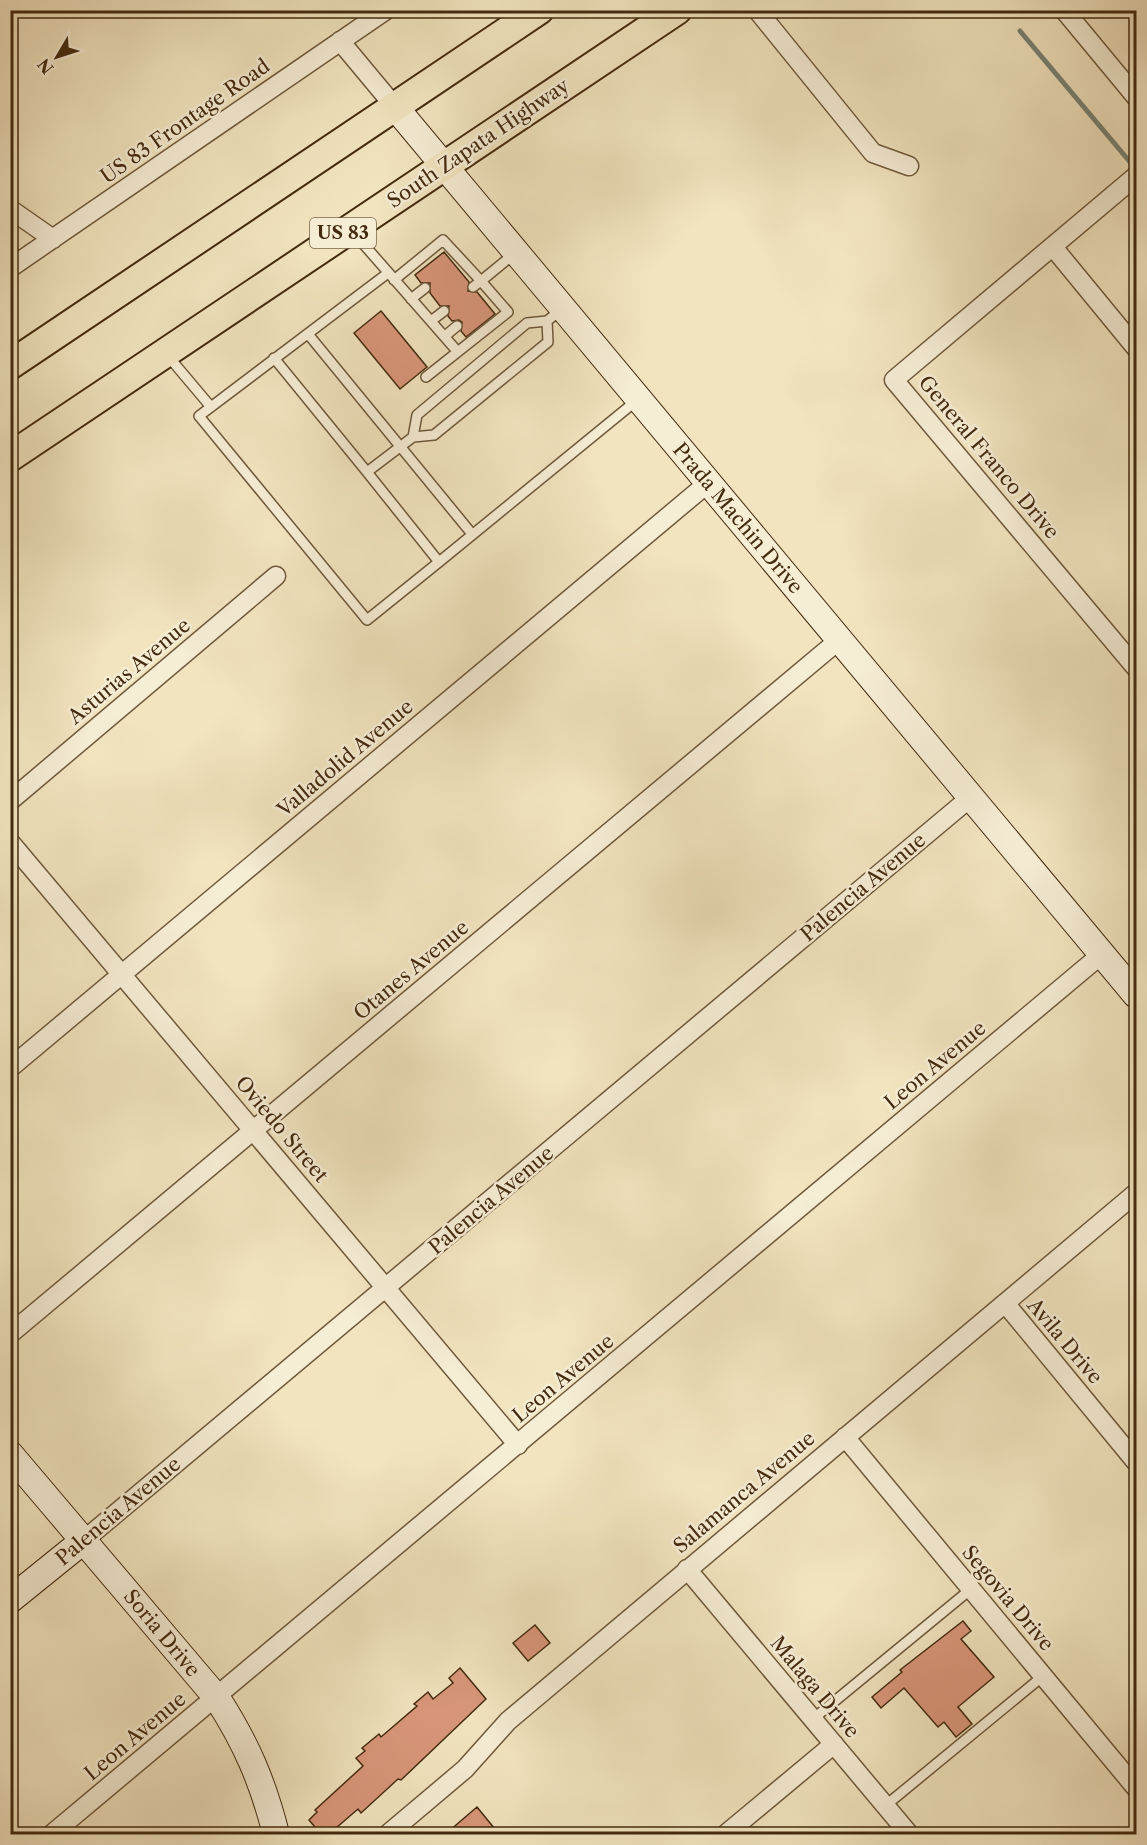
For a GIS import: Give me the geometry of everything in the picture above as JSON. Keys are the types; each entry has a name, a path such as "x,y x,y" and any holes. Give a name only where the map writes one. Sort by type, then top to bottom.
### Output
{"main road":[{"path":"10,365 539,10"},
{"name":"South Zapata Highway","path":"10,457 676,10"}],"street":[{"name":"US 83 Frontage Road","path":"10,268 386,10"},
{"path":"757,10 873,153 909,166"},
{"path":"1064,10 1137,97"},
{"name":"Prada Machin Drive","path":"340,41 515,252 555,315 639,399 1137,995"},
{"name":"General Franco Drive","path":"1137,176 894,380 1137,668"},
{"path":"10,209 53,239"},
{"path":"1053,247 1137,348"},
{"name":"Valladolid Avenue","path":"10,1068 708,483"},
{"name":"Asturias Avenue","path":"10,801 276,576"},
{"name":"Otanes Avenue","path":"10,1334 840,640"},
{"name":"Palencia Avenue","path":"10,1600 386,1288 970,797"},
{"name":"Oviedo Street","path":"10,842 518,1445"},
{"name":"Leon Avenue","path":"52,1834 1102,954"},
{"name":"Salamanca Avenue","path":"388,1834 465,1769 508,1721 1137,1193"},
{"name":"Avila Drive","path":"1005,1303 1137,1462"},
{"name":"Segovia Drive","path":"845,1437 1137,1788"},
{"name":"Soria Drive","path":"10,1454 217,1698 243,1740 265,1791 276,1834"},
{"name":"Malaga Drive","path":"687,1569 909,1834"},
{"path":"726,1834 834,1744"}],"lane":[{"path":"350,229 457,351"},
{"path":"426,377 508,312 494,296 477,284 443,240 274,358 200,416 367,620 639,399"},
{"path":"477,284 515,252"},
{"path":"411,299 425,288"},
{"path":"485,303 494,296"},
{"path":"431,321 444,311"},
{"path":"413,437 417,415 527,323 555,315"},
{"path":"367,472 413,437 434,435 548,342 555,315"},
{"path":"445,336 457,326"},
{"path":"308,334 472,534"},
{"path":"165,353 211,407"},
{"path":"274,358 439,562"},
{"path":"813,1719 971,1589"},
{"path":"885,1806 1043,1676"}],"building":[{"path":"444,252 469,282 468,291 477,292 495,314 466,337 461,331 462,322 452,321 448,316 449,306 440,306 430,293 430,283 421,283 415,275"},
{"path":"381,311 427,367 400,389 354,333"},
{"path":"963,1621 971,1631 961,1639 994,1677 958,1707 972,1724 956,1737 944,1722 938,1727 904,1688 881,1708 872,1697 902,1672 900,1670"},
{"path":"535,1625 550,1643 528,1661 513,1643"},
{"path":"460,1668 486,1699 401,1780 398,1779 361,1813 358,1809 329,1834 321,1834 309,1820 317,1812 315,1810 363,1766 356,1758 365,1751 362,1748 379,1734 381,1737 417,1706 414,1704 428,1692 433,1699 453,1683 449,1678"},
{"path":"477,1807 499,1834 446,1834 456,1825"}],"waterway":[{"path":"1020,31 1130,162"}]}
